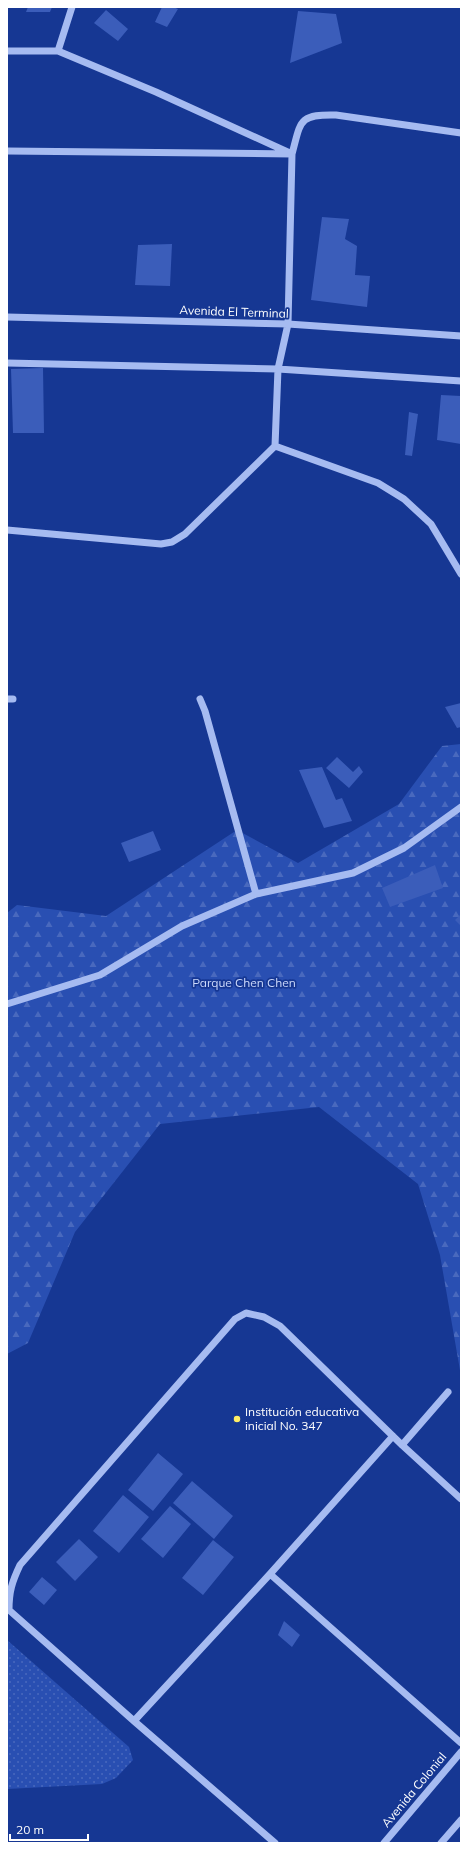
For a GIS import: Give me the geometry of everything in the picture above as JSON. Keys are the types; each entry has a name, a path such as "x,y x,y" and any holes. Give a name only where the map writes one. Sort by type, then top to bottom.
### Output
{"street":[{"path":"58,51 72,7"},
{"path":"7,51 58,51 156,92 292,154"},
{"path":"7,530 160,544 172,542 185,534 275,446 278,369 288,324 292,154 300,126 305,118 316,114 336,115 461,133"},
{"path":"7,151 292,154"},
{"name":"Avenida El Terminal","path":"7,317 288,324 461,336"},
{"path":"7,363 278,369 461,381"},
{"path":"275,446 378,483 404,499 431,524 461,574"},
{"path":"200,700 205,711 256,894"},
{"path":"7,1004 100,975 182,926 256,894 353,872 404,848 461,806"},
{"path":"275,1843 134,1721 10,1610 9,1596 12,1583 20,1565 235,1319 246,1313 264,1317 280,1326 402,1445 461,1499"},
{"path":"402,1445 448,1392"},
{"path":"134,1721 270,1574 393,1436"},
{"path":"270,1574 461,1743"},
{"name":"Avenida Colonial","path":"384,1843 461,1752"},
{"path":"442,1843 461,1820"}],"green space":[{"name":"Parque Chen Chen","path":"461,744 461,1376 440,1255 418,1184 319,1107 160,1124 75,1232 28,1343 7,1354 7,913 17,905 106,916 237,830 298,863 399,804 442,746"},
{"path":"7,1640 129,1747 133,1760 116,1778 102,1784 7,1789"}],"building":[{"path":"28,7 52,7 50,12 26,12"},
{"path":"162,7 173,7 178,9 167,27 155,22"},
{"path":"106,10 128,29 118,41 94,23"},
{"path":"298,11 336,14 342,43 290,63"},
{"path":"322,217 349,219 345,239 357,246 355,275 370,276 367,307 311,300"},
{"path":"172,244 170,286 135,285 138,245"},
{"path":"43,368 44,433 13,433 11,369"},
{"path":"441,395 461,396 461,444 437,440"},
{"path":"409,412 418,414 412,456 405,455"},
{"path":"461,703 461,727 457,728 445,707"},
{"path":"337,757 353,772 359,766 363,772 349,788 326,768"},
{"path":"322,767 336,800 342,798 352,821 324,828 299,770"},
{"path":"153,831 161,850 129,862 121,843"},
{"path":"435,865 443,888 390,907 382,888"},
{"path":"461,914 461,926 455,920"},
{"path":"158,1453 183,1474 153,1511 128,1490"},
{"path":"192,1481 233,1516 214,1539 173,1503"},
{"path":"123,1495 149,1517 119,1553 93,1531"},
{"path":"170,1506 191,1524 163,1558 141,1539"},
{"path":"79,1539 98,1557 75,1581 56,1562"},
{"path":"213,1540 234,1557 203,1595 182,1578"},
{"path":"42,1577 57,1590 44,1605 29,1592"},
{"path":"284,1621 300,1635 292,1647 278,1635"}],"place":[{"name":"Institución educativa inicial No. 347","path":"237,1419"}]}
